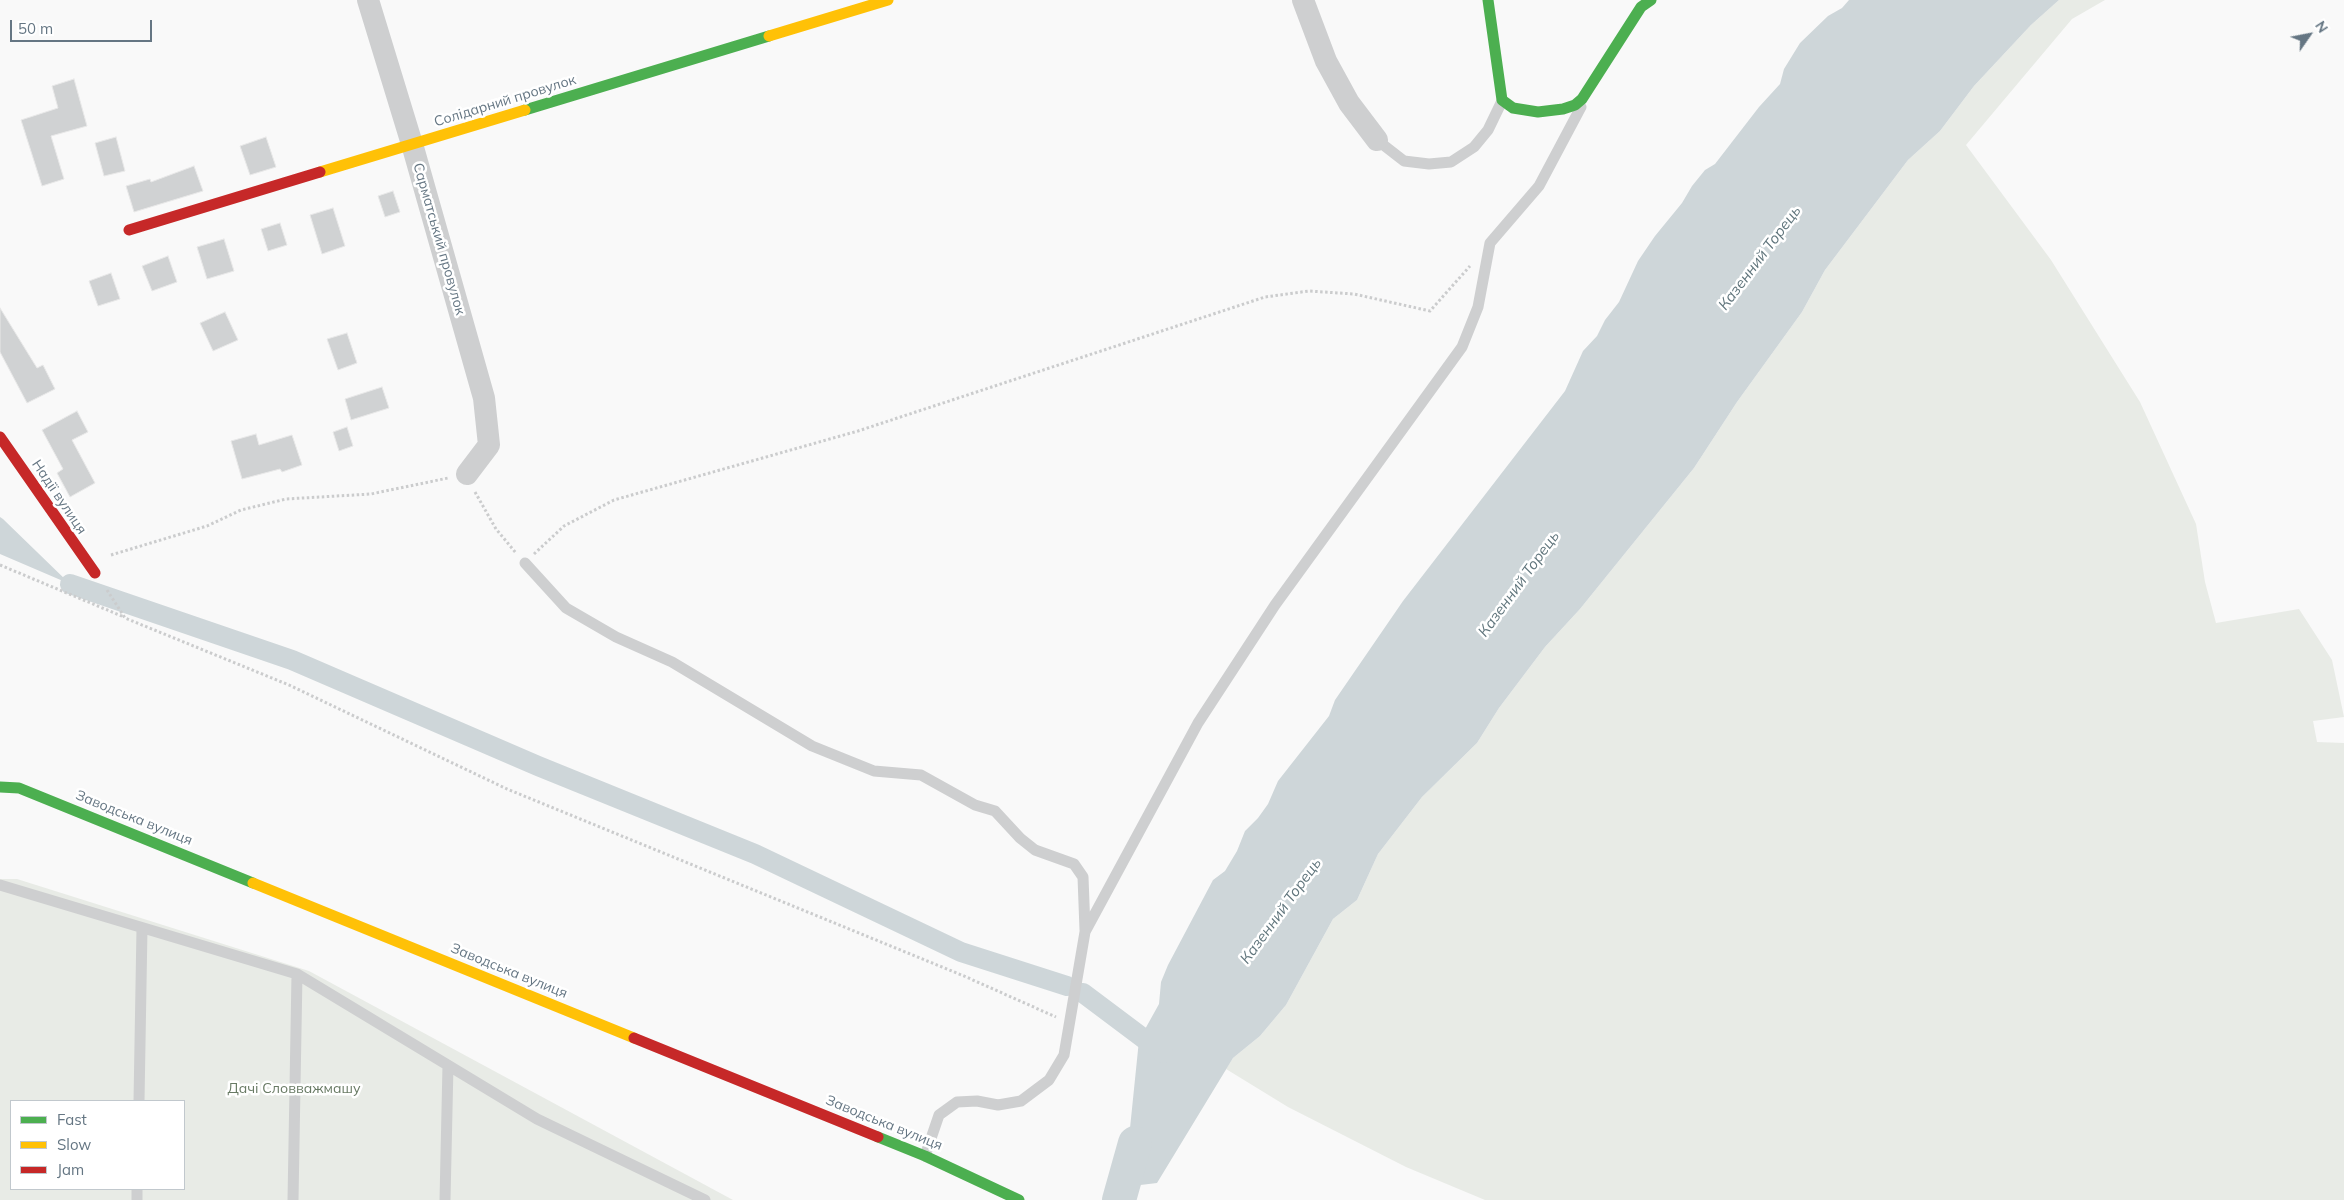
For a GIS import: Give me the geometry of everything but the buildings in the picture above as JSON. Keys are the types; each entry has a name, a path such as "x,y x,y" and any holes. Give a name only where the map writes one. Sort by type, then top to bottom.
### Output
{"street":[{"name":"Сарматський провулок","path":"368,0 412,144 484,398 490,445 467,474"},
{"name":"Солідарний провулок","path":"129,230 888,0"},
{"path":"1303,0 1326,61 1349,104 1377,140"},
{"path":"1488,0 1502,100 1519,109 1549,112 1575,105 1588,93 1641,7 1651,0"},
{"name":"Надії вулиця","path":"0,437 95,573"},
{"name":"Заводська вулиця","path":"0,787 19,788 926,1156 1019,1200"}],"lane":[{"path":"1085,932 1198,723 1275,604 1462,346 1478,307 1490,243 1539,186 1588,93"},
{"path":"1377,140 1404,161 1429,164 1451,162 1474,146 1488,130 1502,100"},
{"path":"525,563 566,608 616,638 672,662 812,746 874,771 922,775 975,805 995,811 1020,838 1035,850 1074,864 1083,877 1085,932 1068,1022 1064,1055 1049,1080 1021,1100 998,1105 957,1102 939,1115 926,1156"},
{"path":"0,885 297,974 537,1119 705,1200"},
{"path":"139,1100 142,928"},
{"path":"293,1200 297,974"},
{"path":"445,1200 448,1065"}],"path":[{"path":"86,562 207,526 241,510 286,499 371,494 467,474 481,504 496,529 525,563 564,526 614,500 858,431 1265,297 1309,291 1354,294 1430,311 1490,243"},
{"path":"0,565 289,685 507,789 964,976 1068,1022"},
{"path":"108,592 125,618"}],"green space":[{"path":"2059,0 2105,0 2072,19 1966,145 2051,260 2140,402 2196,524 2205,582 2216,623 2299,609 2332,660 2344,717 2313,721 2317,742 2344,743 2344,1200 1485,1200 1406,1167 1288,1107 1226,1069 1233,1058 1260,1036 1286,1005 1333,919 1357,900 1378,854 1422,797 1477,743 1499,708 1545,647 1580,609 1694,468 1737,402 1802,312 1825,270 1908,160 1940,131 1974,86 2031,25"},
{"name":"Дачі Словважмашу","path":"0,879 17,879 309,971 733,1200 0,1200"}],"water":[{"path":"1849,0 2059,0 2031,25 1974,86 1940,131 1908,160 1825,270 1802,312 1737,402 1694,468 1580,609 1545,647 1499,708 1477,743 1422,797 1378,854 1357,900 1333,919 1286,1005 1260,1036 1233,1058 1157,1183 1124,1187 1139,1040 1159,1004 1161,982 1168,965 1213,880 1225,871 1237,851 1245,831 1268,804 1278,781 1329,716 1335,700 1403,601 1565,391 1583,351 1597,336 1605,320 1619,302 1638,261 1655,236 1682,203 1692,186 1705,170 1715,164 1759,107 1780,84 1784,69 1800,43 1828,16 1842,8"},
{"path":"0,517 3,519 70,584 0,554"}],"waterway":[{"path":"70,584 292,660 538,766 755,854 961,952 1067,986"},
{"path":"1083,993 1163,1053"},
{"name":"Казенний Торець","path":"1119,1200 1135,1143"}],"traffic: fast":[{"path":"1488,0 1502,100 1513,108 1538,112 1563,109 1575,105 1582,99 1641,7 1651,0"},
{"path":"525,110 769,36"},
{"path":"0,787 19,788 253,883"},
{"path":"878,1137 925,1156 1019,1200"}],"traffic: slow":[{"path":"769,36 888,0"},
{"path":"320,172 525,110"},
{"path":"253,883 634,1038"}],"traffic: jam":[{"path":"129,230 320,172"},
{"path":"0,437 95,573"},
{"path":"634,1038 878,1137"}]}
